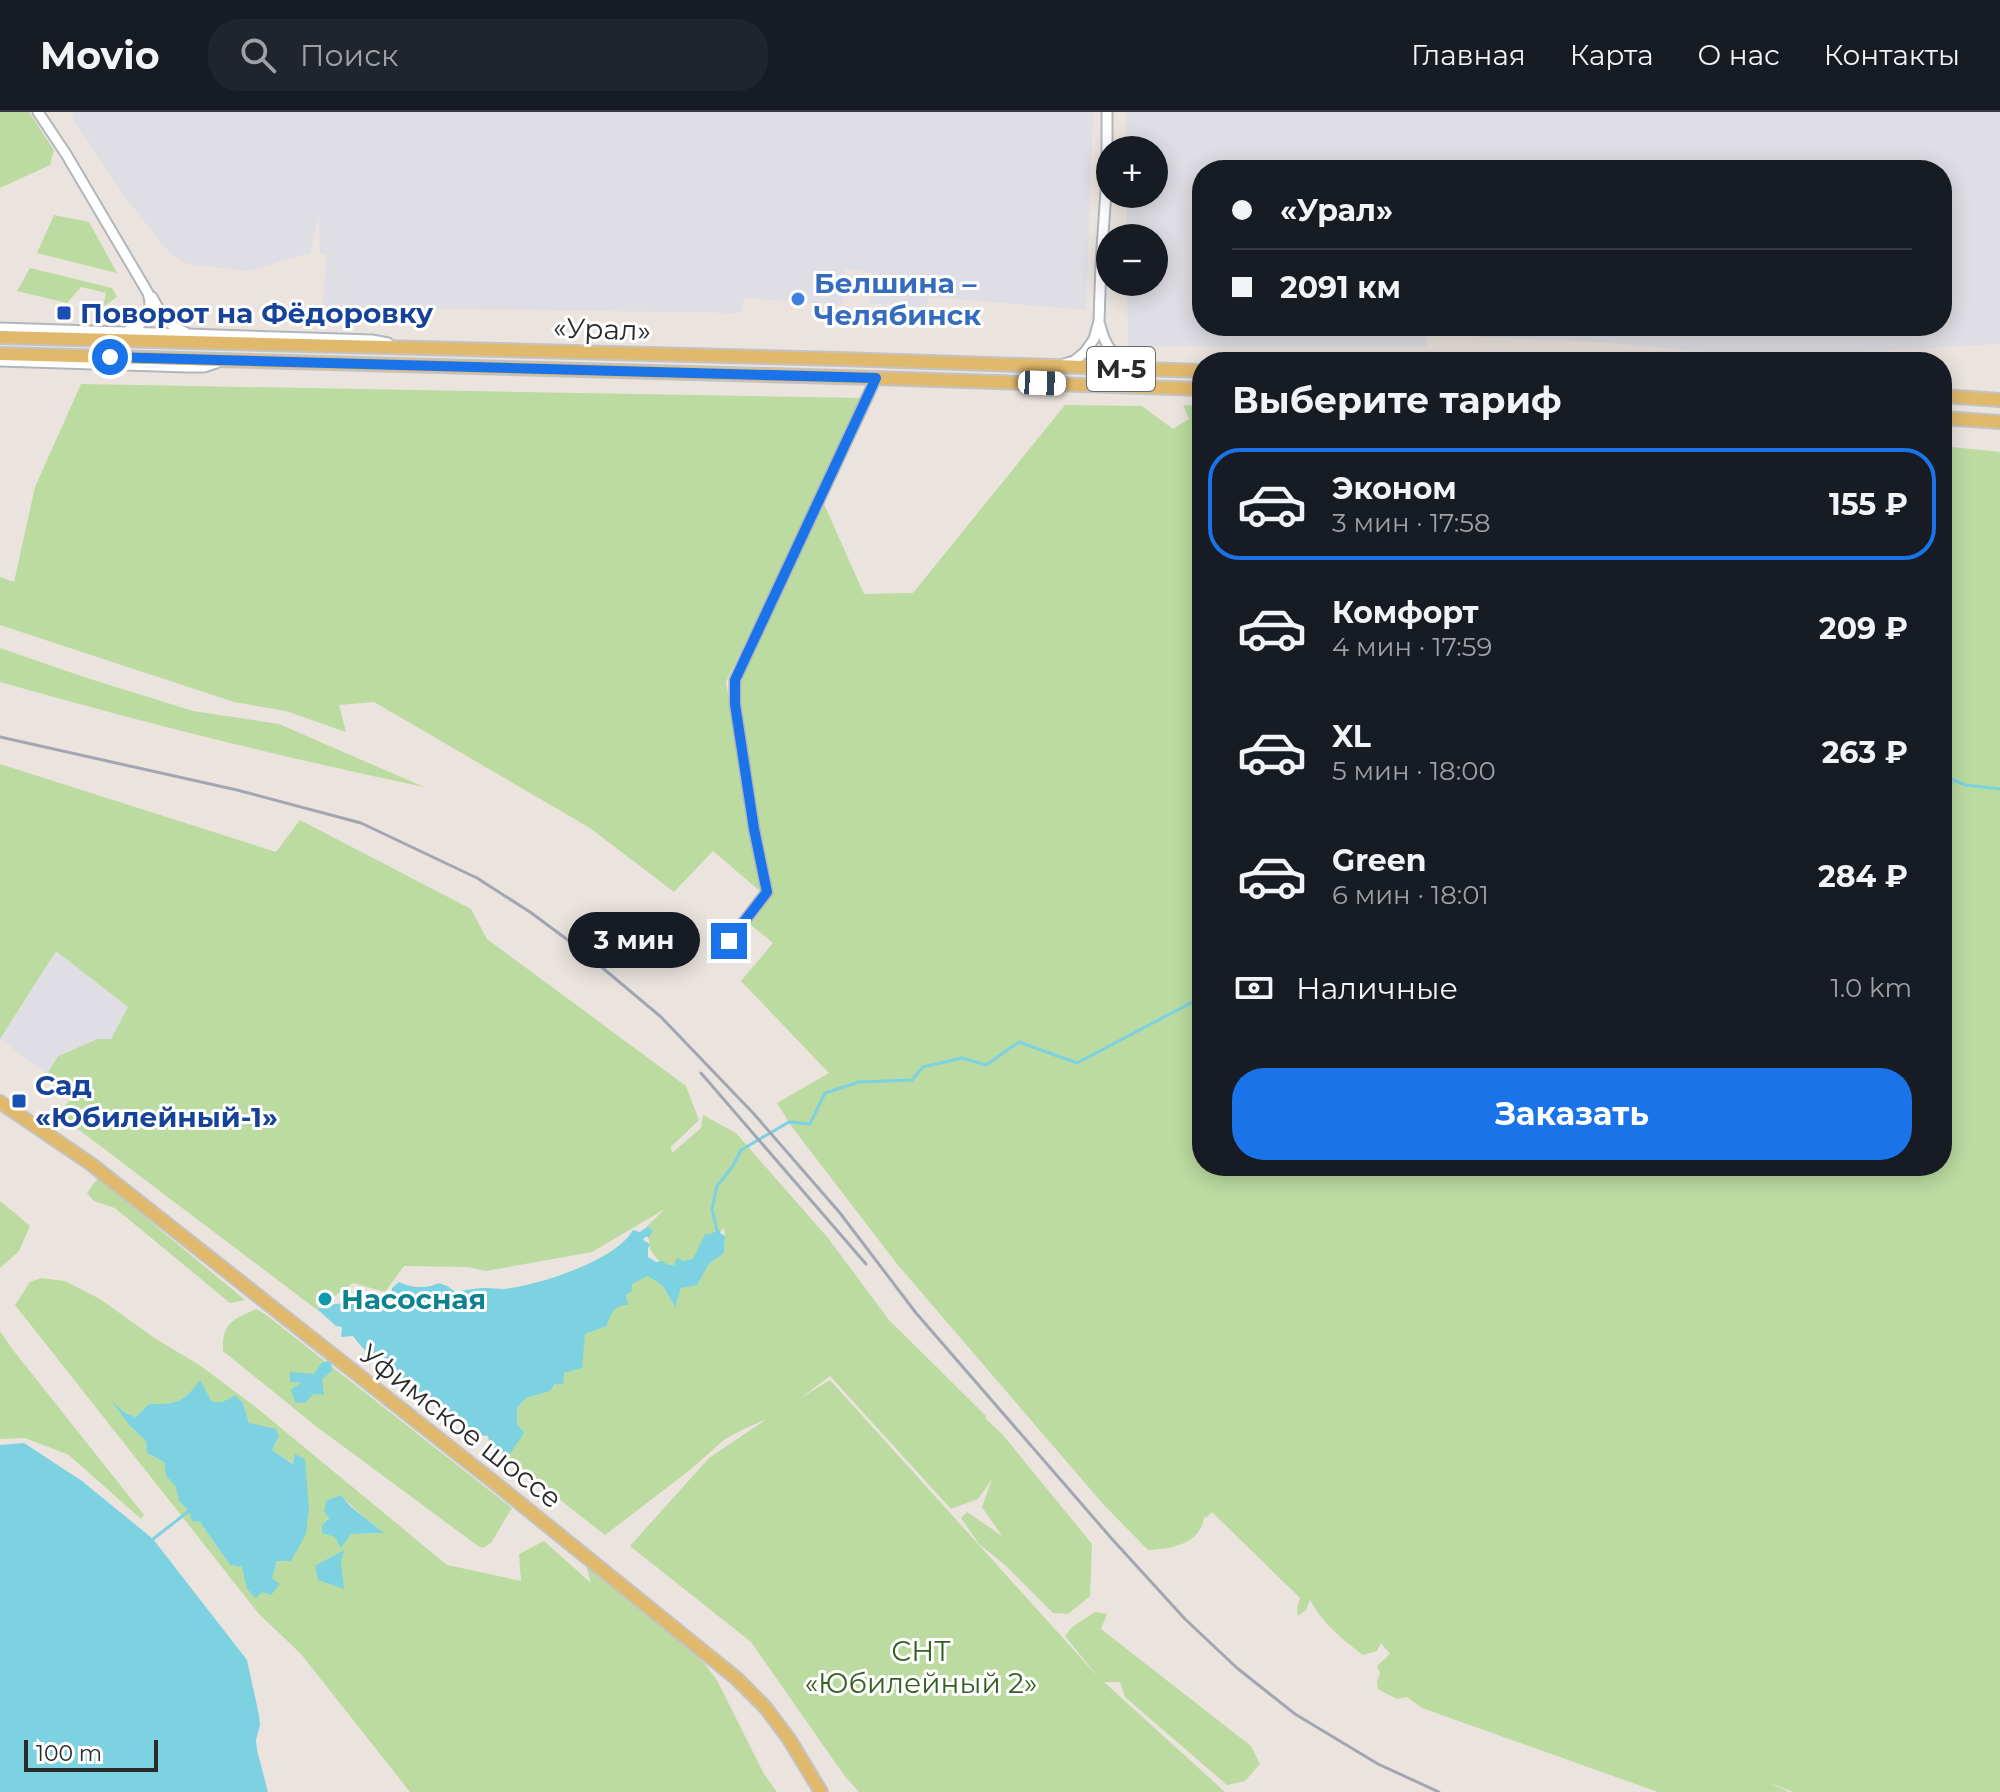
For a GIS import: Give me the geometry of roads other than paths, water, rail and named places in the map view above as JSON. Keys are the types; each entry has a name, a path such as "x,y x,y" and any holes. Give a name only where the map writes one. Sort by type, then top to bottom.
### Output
{"main road":[{"name":"«Урал»","path":"0,337 1192,371"},
{"name":"«Урал»","path":"0,354 1192,389"},
{"path":"1952,397 2000,400"},
{"path":"1952,419 2000,422"},
{"name":"Уфимское шоссе","path":"0,1102 91,1164 736,1678 765,1707 789,1739 821,1792"}],"street":[{"path":"38,112 170,324 186,332 205,335"},
{"path":"1055,366 1074,361 1085,352 1094,339 1099,321 1107,177 1107,112"},
{"path":"123,332 140,326 149,314 150,301 139,278"},
{"path":"1099,321 1109,350 1118,358 1132,365 1157,370"},
{"path":"0,328 372,340 415,347"},
{"path":"0,361 204,367 225,360"},
{"path":"729,941 767,892 735,704 735,680 876,378"}],"water":[{"path":"647,1227 653,1230 643,1240 650,1244 648,1257 656,1262 674,1265 677,1258 684,1261 693,1259 705,1234 717,1231 725,1236 724,1253 709,1264 697,1285 681,1288 675,1307 662,1285 648,1276 632,1284 632,1291 626,1295 628,1305 619,1306 614,1311 607,1326 585,1334 582,1368 564,1373 563,1384 555,1384 550,1391 526,1398 517,1408 517,1424 524,1433 509,1455 490,1446 488,1436 475,1432 387,1370 353,1336 341,1337 342,1327 336,1326 317,1309 351,1301 359,1308 374,1302 377,1309 392,1303 392,1288 399,1282 419,1287 440,1284 456,1292 525,1285 596,1260 624,1241 633,1230 640,1232"},
{"path":"331,1360 332,1371 322,1379 324,1395 313,1394 305,1403 295,1402 291,1390 302,1382 290,1382 290,1372 314,1374 321,1363"},
{"path":"200,1380 212,1402 223,1402 235,1395 243,1403 249,1423 276,1429 279,1436 272,1450 293,1464 295,1454 305,1459 309,1509 306,1534 291,1561 277,1561 272,1578 280,1584 271,1595 262,1592 256,1598 247,1589 242,1567 230,1565 200,1522 192,1521 189,1511 179,1501 176,1487 166,1476 164,1462 147,1453 146,1441 111,1401 125,1413 136,1417 149,1404 178,1401"},
{"path":"24,1443 82,1481 153,1539 247,1660 259,1715 257,1750 268,1792 0,1792 0,1445"},
{"path":"341,1495 384,1533 351,1534 341,1548 335,1537 322,1533 322,1525 329,1518 324,1512 326,1501"},
{"path":"344,1550 341,1562 344,1589 318,1580 315,1566"}],"waterway":[{"path":"1952,779 1965,785 2000,789"},
{"path":"719,1232 712,1209 717,1186 741,1150 789,1122 810,1124 825,1093 859,1082 912,1080 923,1067 962,1058 986,1065 1019,1042 1077,1063 1192,1002"},
{"path":"153,1539 189,1511"}],"railway":[{"path":"0,737 237,790 361,823 477,878 530,912 580,949 661,1017 754,1114 840,1213 916,1313 1185,1619 1237,1668 1295,1714 1378,1764 1439,1792"},
{"path":"701,1073 866,1264"}],"place":[{"name":"Белшина – Челябинск","path":"798,299"},
{"name":"Поворот на Фёдоровку","path":"64,313"},
{"name":"Сад «Юбилейный-1»","path":"19,1101"},
{"name":"Насосная","path":"325,1299"}],"park label":[{"name":"СНТ «Юбилейный 2»","path":"921,1667"}]}
